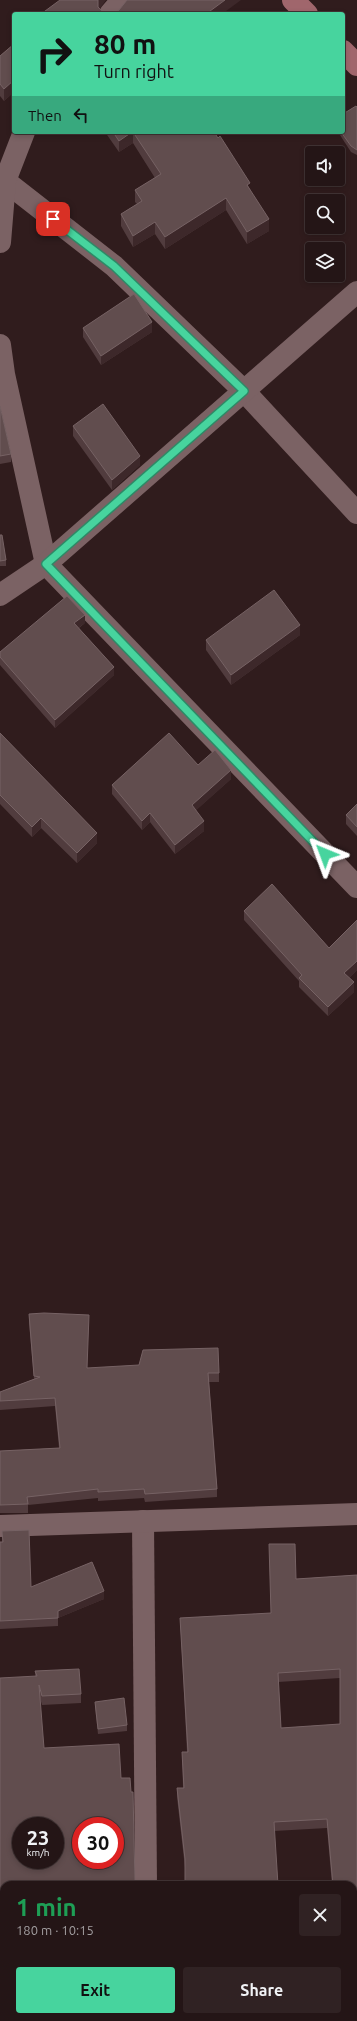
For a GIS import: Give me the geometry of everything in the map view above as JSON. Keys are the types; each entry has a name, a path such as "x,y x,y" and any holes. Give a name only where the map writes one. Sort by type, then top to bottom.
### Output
{"main road":[{"path":"293,0 305,12"},
{"path":"345,53 357,65"}],"street":[{"path":"112,12 122,0"},
{"path":"0,242 2,181 23,134"},
{"path":"2,181 114,266 244,391 357,514"},
{"path":"0,595 46,564 357,292"},
{"path":"0,345 2,375 46,564 357,887"},
{"path":"0,1526 357,1514"},
{"path":"143,1521 146,1881"}],"building":[{"path":"60,0 98,0 98,7 104,12 44,12"},
{"path":"127,0 225,0 209,12 116,12"},
{"path":"12,46 12,82 4,89 0,84 0,56"},
{"path":"356,106 357,107 357,150 351,146 342,134 345,134 345,113"},
{"path":"114,134 129,134 119,141"},
{"path":"134,134 215,134 218,138 220,136 250,183 247,185 269,219 247,232 226,198 165,237 155,222 133,236 121,214 142,201 135,190 161,174"},
{"path":"134,294 152,322 101,356 83,328"},
{"path":"103,404 140,456 112,480 73,426"},
{"path":"0,406 11,454 0,456"},
{"path":"0,535 2,535 6,560 0,561"},
{"path":"274,590 300,625 231,675 206,640"},
{"path":"67,596 85,615 74,623 114,667 55,720 0,657 0,652"},
{"path":"0,733 97,833 77,853 41,818 32,827 0,795"},
{"path":"169,733 198,765 215,750 231,770 192,805 204,821 175,845 150,813 142,821 112,785"},
{"path":"357,804 357,827 346,815"},
{"path":"272,884 329,948 357,920 357,961 344,973 354,982 328,1007 299,978 302,975 244,911"},
{"path":"44,1313 89,1315 87,1368 139,1365 143,1350 218,1348 219,1373 208,1373 217,1489 145,1494 144,1489 98,1492 98,1489 27,1497 28,1504 0,1505 0,1451 60,1448 55,1398 0,1401 0,1392 40,1377 34,1376 29,1314"},
{"path":"29,1530 31,1587 92,1562 104,1591 58,1611 58,1618 0,1621 0,1542 3,1542 2,1531"},
{"path":"269,1544 295,1544 296,1579 357,1575 357,1881 333,1881 327,1819 274,1822 278,1881 185,1881 185,1859 177,1788 184,1788 182,1752 188,1752 180,1618 271,1613","holes":["340,1669 340,1724 281,1728 278,1673"]},
{"path":"79,1669 81,1694 42,1696 39,1685 44,1748 119,1744 121,1778 130,1778 131,1792 133,1792 135,1881 0,1881 0,1678 37,1676 35,1671"},
{"path":"124,1698 127,1725 98,1729 95,1702"}],"route":[{"path":"53,219 114,266 244,391 46,564 325,854"}]}
